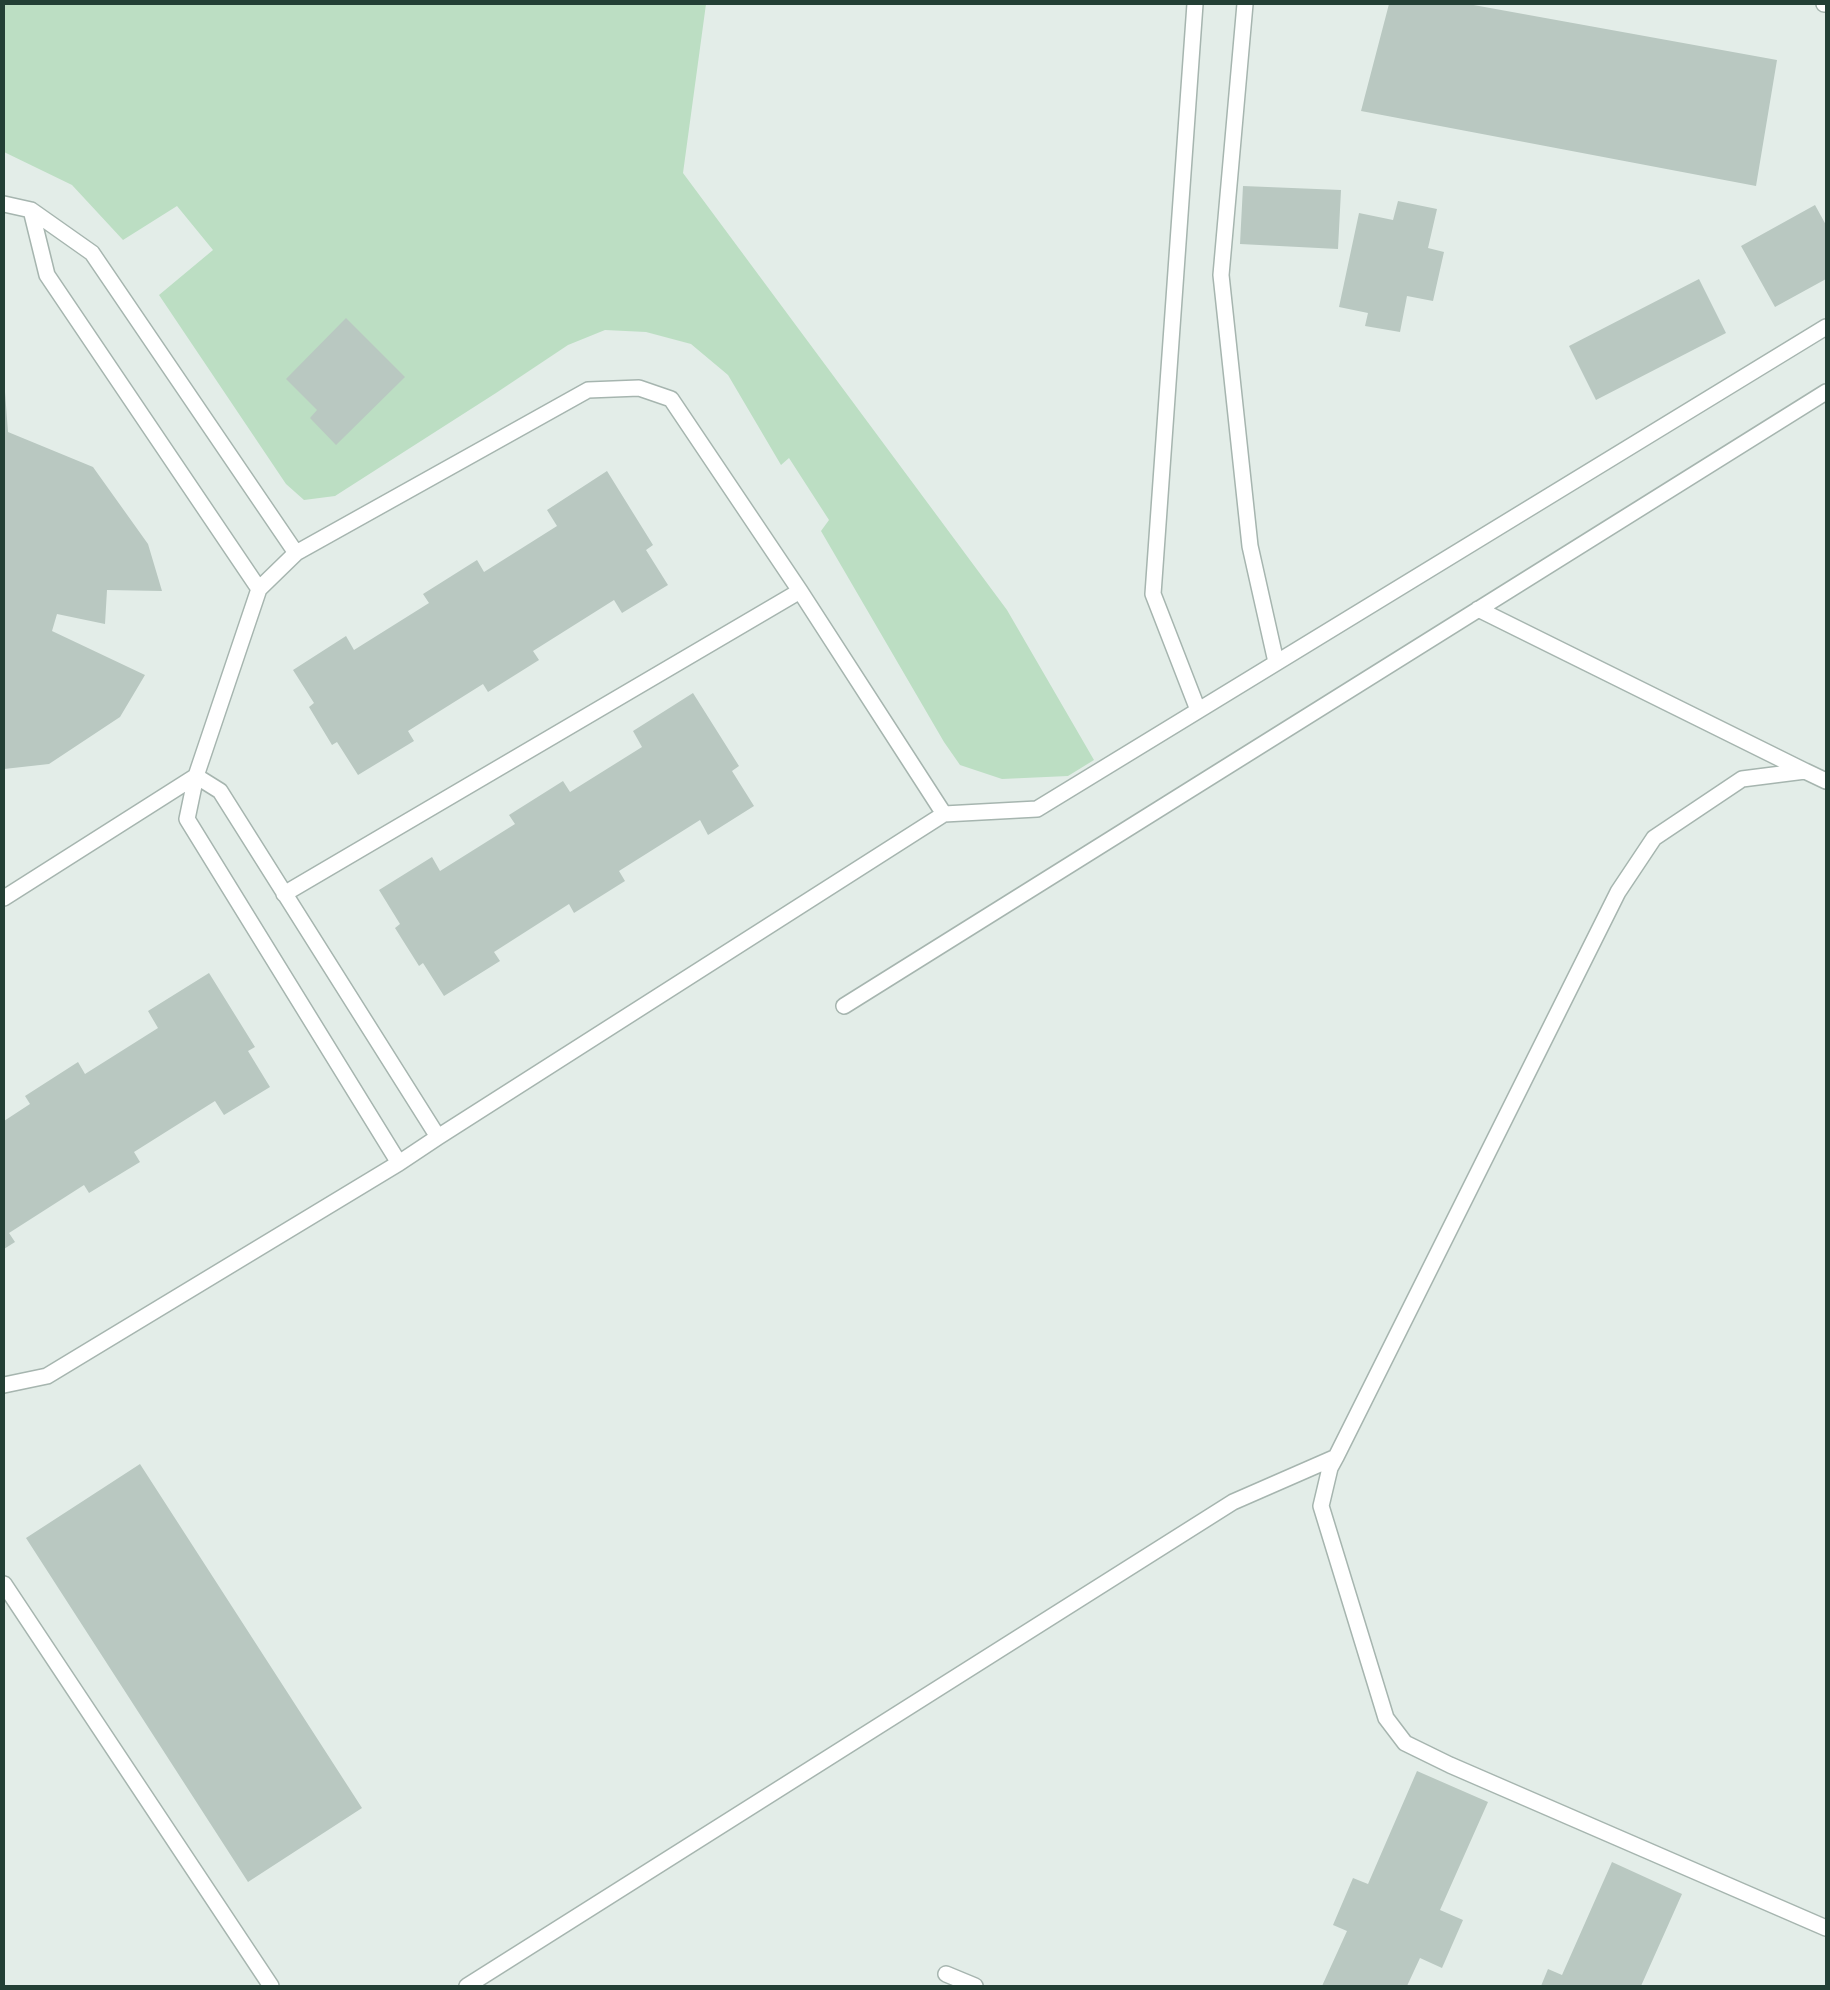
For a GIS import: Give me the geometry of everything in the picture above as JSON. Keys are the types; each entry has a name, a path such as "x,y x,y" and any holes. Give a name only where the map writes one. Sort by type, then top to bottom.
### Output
{"lane":[{"path":"1195,4 1153,594 1198,710"},
{"path":"1245,4 1222,275 1250,546 1276,662"},
{"path":"4,204 31,210 92,253 296,553"},
{"path":"31,210 46,275 259,589"},
{"path":"4,1385 47,1376 399,1163 944,814 1037,809 1826,327"},
{"path":"399,1163 187,819 196,776 259,589 296,553 588,390 639,388 671,399 800,591 944,814"},
{"path":"844,1006 1826,392"},
{"path":"284,894 800,591"},
{"path":"1478,610 1826,781"},
{"path":"1805,771 1742,779 1654,838 1618,892 1330,1468 1321,1506 1386,1718 1406,1743 1450,1765 1826,1928"},
{"path":"196,776 220,792 438,1137"},
{"path":"4,898 196,776"},
{"path":"467,1986 1233,1502 1336,1457"},
{"path":"4,1584 271,1986"},
{"path":"946,1974 975,1986"}],"green space":[{"path":"4,4 706,4 683,173 1007,610 1094,760 1068,776 1002,779 960,765 944,742 821,531 829,520 789,458 781,465 728,375 691,344 646,332 605,330 568,345 335,496 304,500 286,484 159,295 213,250 177,206 123,240 72,185 4,152"}],"building":[{"path":"1389,4 1468,4 1777,60 1756,186 1361,111"},
{"path":"1243,186 1341,190 1338,249 1240,244"},
{"path":"1398,201 1437,209 1428,248 1444,252 1433,301 1407,296 1400,332 1365,326 1368,313 1339,307 1359,213 1393,220"},
{"path":"1815,205 1826,225 1826,279 1775,307 1741,246"},
{"path":"1699,279 1726,333 1596,400 1569,346"},
{"path":"346,318 405,377 336,445 310,418 317,410 286,379"},
{"path":"4,392 8,432 93,467 148,544 162,591 107,590 105,624 57,614 52,631 145,675 120,717 49,764 4,769"},
{"path":"607,471 653,545 646,550 668,585 622,613 614,600 533,651 539,660 488,692 483,684 408,731 414,741 358,775 337,742 332,745 309,707 314,703 293,670 346,636 354,650 429,603 423,594 477,560 484,572 557,526 547,510"},
{"path":"693,693 739,766 732,771 754,806 708,835 700,820 619,871 625,881 574,913 569,904 494,952 500,961 444,996 423,963 419,966 395,928 400,924 379,890 432,857 440,871 515,824 509,815 563,781 570,792 642,747 633,731"},
{"path":"209,973 255,1047 248,1051 270,1087 224,1115 215,1101 134,1152 140,1162 89,1193 84,1185 9,1233 15,1242 4,1249 4,1121 30,1104 25,1096 78,1062 85,1074 158,1028 148,1011"},
{"path":"140,1464 362,1808 248,1882 26,1538"},
{"path":"1417,1771 1488,1802 1440,1910 1463,1920 1442,1968 1420,1958 1407,1986 1322,1986 1347,1931 1333,1925 1353,1878 1368,1884"},
{"path":"1612,1862 1682,1894 1641,1986 1541,1986 1548,1969 1562,1975"}]}
